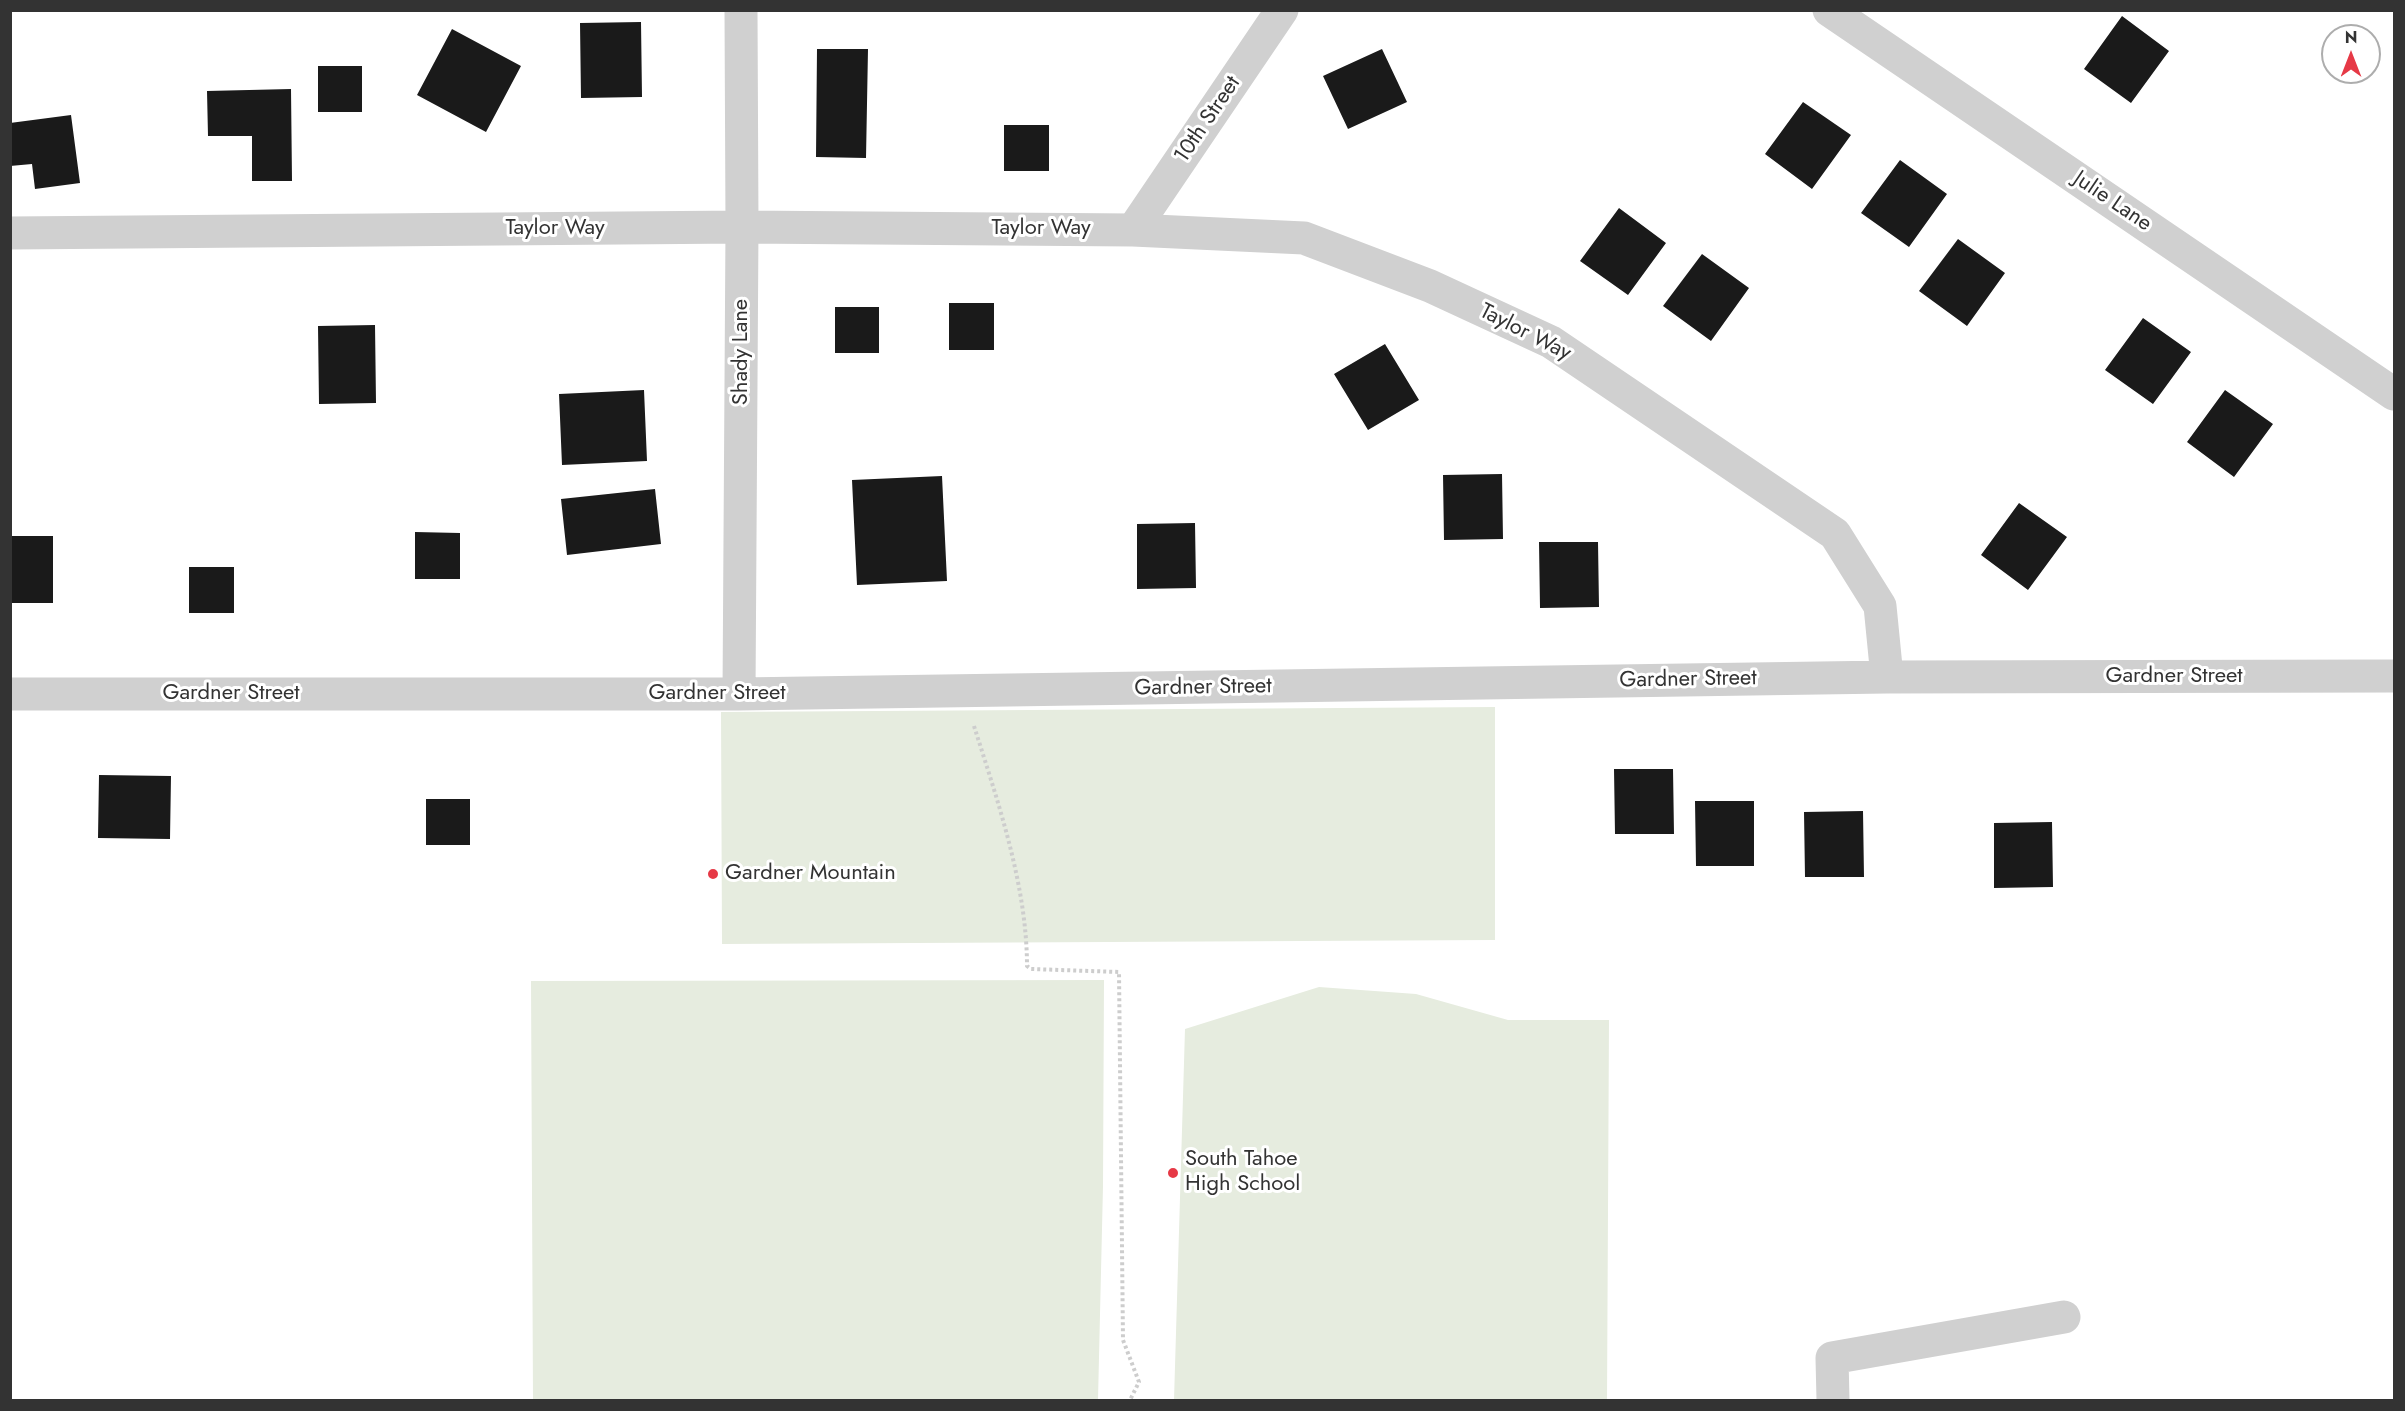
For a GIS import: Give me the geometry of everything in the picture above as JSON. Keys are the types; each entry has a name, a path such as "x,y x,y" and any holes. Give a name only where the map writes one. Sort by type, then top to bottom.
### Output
{"street":[{"name":"Shady Lane","path":"739,694 741,10"},
{"name":"10th Street","path":"1133,230 1282,10"},
{"name":"Julie Lane","path":"1829,10 2394,394"},
{"name":"Taylor Way","path":"10,233 742,228 1133,230 1304,238 1430,286 1551,342 1835,534 1880,606 1887,677"},
{"name":"Gardner Street","path":"10,694 739,694 1887,677 2394,676"},
{"path":"1833,1401 1832,1358 2064,1317"}],"path":[{"path":"962,691 1005,824 1027,931 1027,966 1031,969 1119,972 1123,1340 1139,1382 1130,1401"}],"shaded area":[{"path":"1495,707 1495,940 722,944 721,712"},
{"path":"1104,980 1103,1186 1098,1400 533,1400 531,981"},
{"path":"1319,987 1416,994 1508,1020 1609,1020 1607,1400 1174,1400 1185,1029"}],"building":[{"path":"2122,16 2169,51 2131,103 2084,69"},
{"path":"641,22 642,97 581,98 580,23"},
{"path":"452,29 521,66 486,132 417,95"},
{"path":"817,49 868,49 866,158 816,157"},
{"path":"1382,49 1407,102 1348,129 1323,76"},
{"path":"318,66 362,66 362,112 318,112"},
{"path":"291,89 292,181 252,181 252,136 208,136 207,91"},
{"path":"1803,102 1851,135 1812,189 1765,154"},
{"path":"71,115 80,183 35,189 32,164 10,166 10,123"},
{"path":"1004,125 1049,125 1049,171 1004,171"},
{"path":"1900,160 1947,194 1909,247 1861,213"},
{"path":"1619,208 1666,243 1628,295 1580,261"},
{"path":"1958,239 2005,273 1967,326 1919,291"},
{"path":"1702,254 1749,288 1711,341 1663,306"},
{"path":"949,303 994,303 994,350 949,350"},
{"path":"835,307 879,307 879,353 835,353"},
{"path":"2143,318 2191,352 2153,404 2105,370"},
{"path":"375,325 376,403 319,404 318,326"},
{"path":"1385,344 1419,400 1368,430 1334,374"},
{"path":"644,390 647,461 562,465 559,394"},
{"path":"2225,390 2273,424 2234,477 2187,442"},
{"path":"1502,474 1503,539 1444,540 1443,475"},
{"path":"942,476 947,581 857,585 852,480"},
{"path":"655,489 661,544 567,555 561,499"},
{"path":"2019,503 2067,537 2028,590 1981,555"},
{"path":"1195,523 1196,588 1137,589 1137,524"},
{"path":"415,532 460,533 460,579 415,579"},
{"path":"10,536 53,536 53,603 10,603"},
{"path":"1539,542 1598,542 1599,607 1540,608"},
{"path":"189,567 234,567 234,613 189,613"},
{"path":"1614,769 1673,769 1674,834 1615,834"},
{"path":"99,775 171,776 170,839 98,838"},
{"path":"426,799 470,799 470,845 426,845"},
{"path":"1695,801 1754,801 1754,866 1696,866"},
{"path":"1863,811 1864,877 1805,877 1804,812"},
{"path":"2052,822 2053,887 1994,888 1994,823"}],"place":[{"name":"Gardner Mountain","path":"713,874"},
{"name":"South Tahoe High School","path":"1173,1173"}]}
